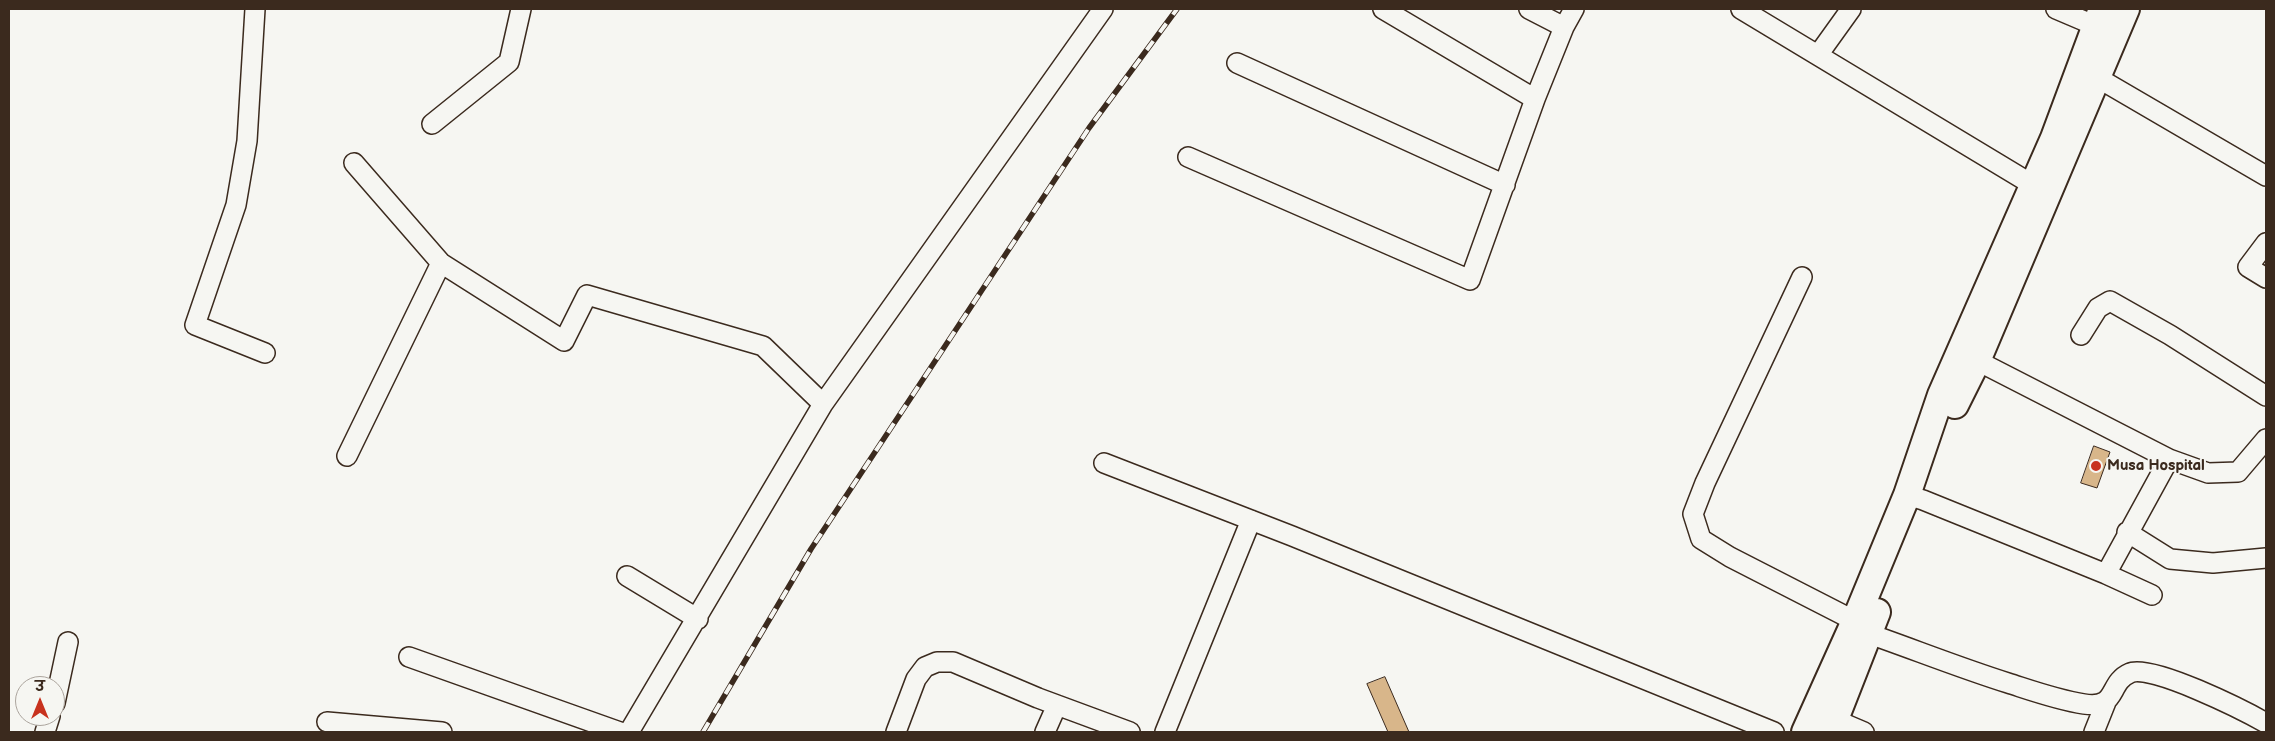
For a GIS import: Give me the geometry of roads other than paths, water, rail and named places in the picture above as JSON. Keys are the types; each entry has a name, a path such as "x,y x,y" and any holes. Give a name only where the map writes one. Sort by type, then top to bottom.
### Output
{"main road":[{"path":"1969,357 2033,185 2054,138 2126,9"},
{"path":"1821,724 1858,628 1915,497 1941,395 1969,357 2088,75 2099,17"}],"street":[{"path":"255,9 247,141 236,205 195,325 265,353"},
{"path":"432,124 510,62 521,9"},
{"path":"629,732 698,619 823,404 1103,9"},
{"path":"1383,9 1535,99"},
{"path":"1529,9 1564,27"},
{"path":"1188,157 1470,280 1535,99 1564,27 1574,9"},
{"path":"1740,9 2033,185"},
{"path":"1818,55 1851,9"},
{"path":"2056,9 2099,17"},
{"path":"1238,63 1505,185"},
{"path":"2088,75 2266,176"},
{"path":"354,162 442,263 564,341 587,295 763,346 823,404"},
{"path":"2266,243 2248,267 2266,278"},
{"path":"347,456 442,263"},
{"path":"1802,277 1692,514 1701,539 1858,628 1950,664 2047,695 2097,705 2106,702"},
{"path":"2081,335 2098,308 2110,301 2170,335 2266,396"},
{"path":"1969,357 2169,459 2208,473 2238,472 2266,439"},
{"path":"2106,574 2127,532 2169,459"},
{"path":"1104,464 1251,520 1774,732"},
{"path":"1915,497 2106,574 2152,595"},
{"path":"1165,732 1251,520"},
{"path":"2127,532 2170,559 2213,563 2266,558"},
{"path":"627,576 698,619"},
{"path":"61,676 68,642"},
{"path":"409,657 620,732"},
{"path":"896,732 916,679 926,667 937,662 953,662 1056,705 1130,732"},
{"path":"2094,732 2106,702 2123,679 2130,672 2141,671 2163,675 2266,723"},
{"path":"1045,732 1056,705"},
{"path":"328,722 442,732"},
{"path":"1821,724 1864,732"}],"railway":[{"path":"703,732 811,549 1089,128 1177,9"}],"place":[{"name":"Musa Hospital","path":"2096,466"}]}
